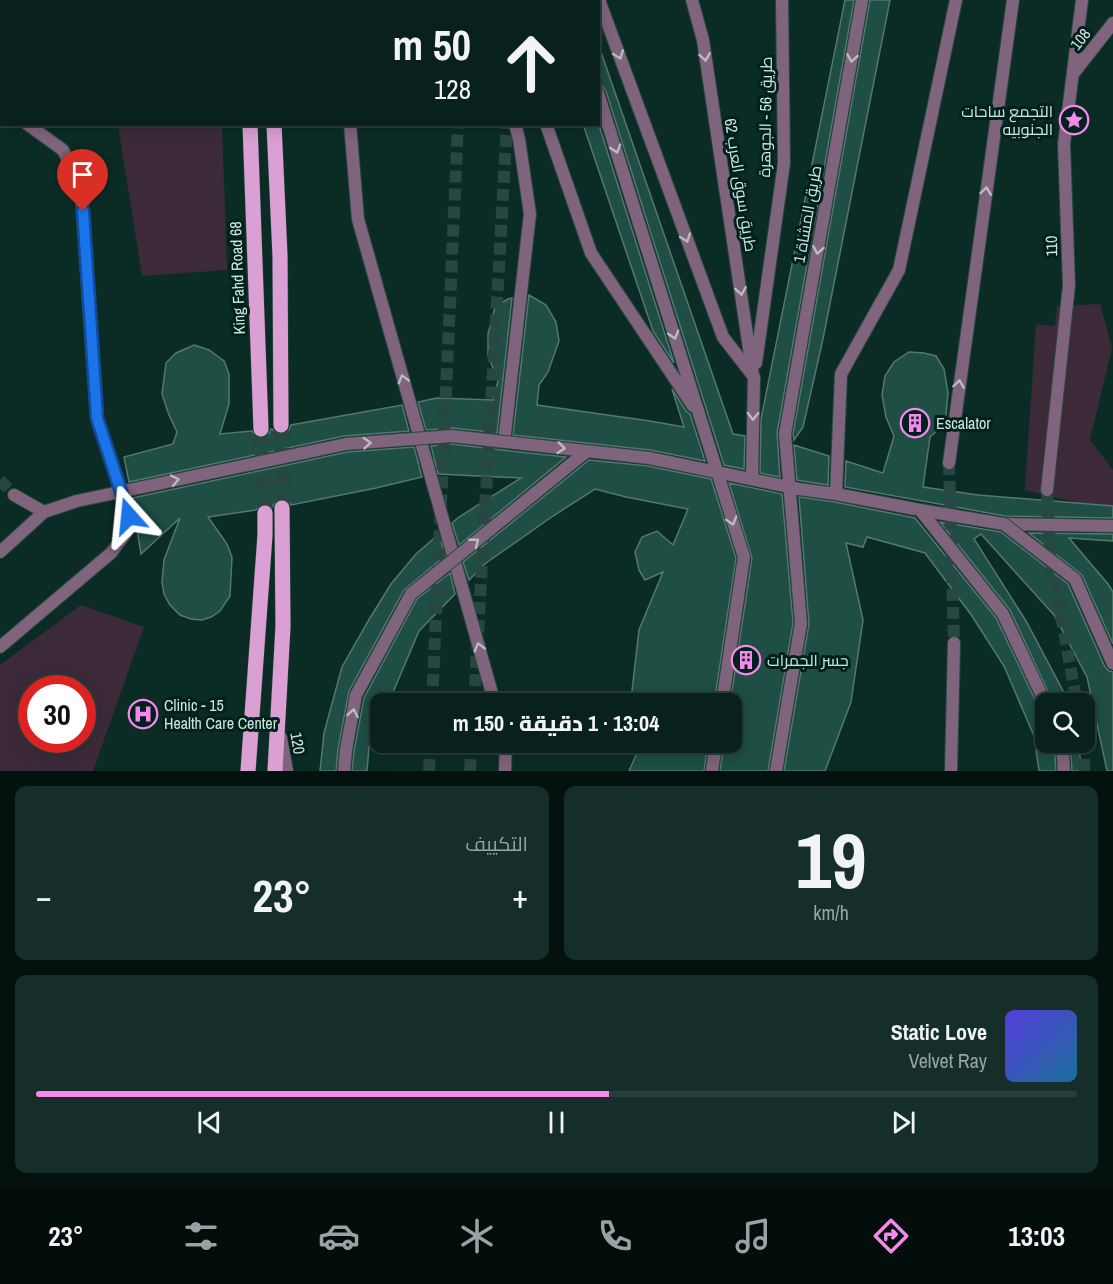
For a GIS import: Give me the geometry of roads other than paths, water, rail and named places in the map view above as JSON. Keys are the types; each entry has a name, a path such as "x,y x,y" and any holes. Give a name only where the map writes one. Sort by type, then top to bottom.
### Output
{"main road":[{"name":"King Fahd Road 68","path":"249,126 261,429"},
{"path":"274,126 280,256 281,425"},
{"path":"275,771 283,626 282,508"},
{"path":"246,769 266,535 265,513"}],"street":[{"name":"طريق سوق العرب 62","path":"692,0 703,40 754,376"},
{"name":"طريق 56 - الجوهرة","path":"754,376 784,163 782,0"},
{"name":"طريق المشاة 1","path":"776,771 801,623 785,434 862,0"},
{"path":"836,494 841,374 899,270 956,0"},
{"path":"949,462 1013,0"},
{"name":"110","path":"1047,490 1069,285 1064,144 1082,0"},
{"path":"600,3 723,337 754,376 752,479"},
{"name":"108","path":"1073,75 1113,23"},
{"path":"600,99 744,557 724,693"},
{"path":"0,646 111,553 126,533 129,516 97,418 81,188 63,150 30,126"},
{"path":"350,126 358,219 492,693"},
{"path":"504,442 530,214 516,126"},
{"path":"547,126 591,253 700,417"},
{"path":"0,552 44,512 77,501 346,444 452,436 649,458 799,489 1004,524 1113,526"},
{"path":"344,771 356,695 411,594 586,451"},
{"path":"14,495 44,512"},
{"path":"920,510 1002,614 1041,693"},
{"path":"1004,524 1075,579 1113,664"},
{"path":"951,771 954,643"},
{"name":"120","path":"278,722 286,771"},
{"path":"505,771 506,753"},
{"path":"712,771 714,753"},
{"path":"1063,753 1064,771"}],"tunnel":[{"path":"432,693 458,126"},
{"path":"475,693 507,126"},
{"path":"281,425 282,508"},
{"path":"261,429 265,513"},
{"path":"949,463 954,643"},
{"path":"0,480 14,495"},
{"path":"1047,490 1050,554 1075,693"},
{"path":"429,771 430,753"},
{"path":"470,771 471,753"},
{"path":"1084,771 1085,753"}],"place":[{"name":"التجمع ساحات الجنوبيه","path":"1074,120"},
{"name":"Escalator","path":"915,423"},
{"name":"جسر الجمرات","path":"746,660"},
{"name":"Clinic - 15 Health Care Center","path":"143,714"}]}
